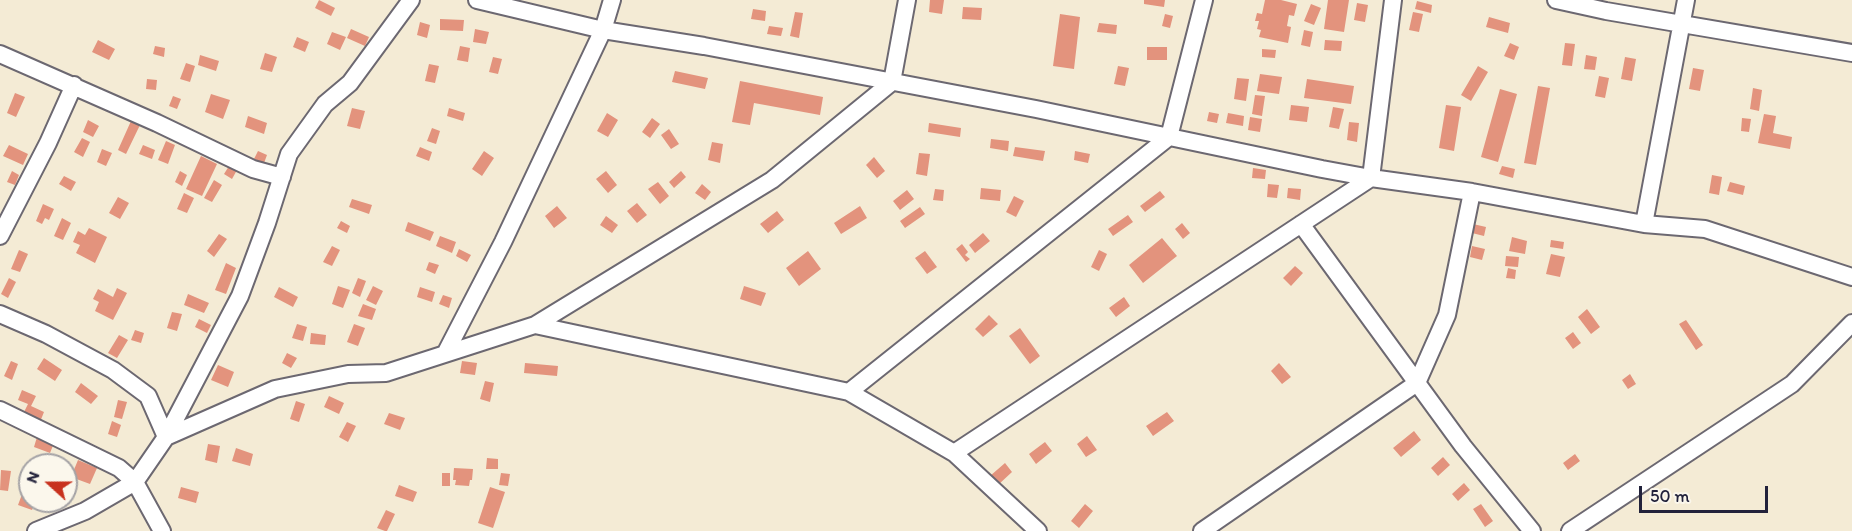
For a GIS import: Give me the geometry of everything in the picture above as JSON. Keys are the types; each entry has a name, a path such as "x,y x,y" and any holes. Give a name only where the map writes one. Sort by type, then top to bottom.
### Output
{"street":[{"path":"36,531 85,511 135,482 166,437 240,296 289,154 326,104 350,83 411,0"},
{"path":"477,0 603,30 704,46 1036,109 1371,178 1472,192 1644,224 1705,229 1852,277"},
{"path":"445,354 503,242 603,30 612,0"},
{"path":"166,437 275,389 348,374 386,373 535,326 772,180 892,82 907,0"},
{"path":"849,392 1169,137 1204,0"},
{"path":"954,453 1371,178 1393,0"},
{"path":"1556,0 1852,53"},
{"path":"1644,224 1686,0"},
{"path":"0,54 74,85 253,169 282,177"},
{"path":"0,236 48,143 74,85"},
{"path":"1202,531 1417,382 1446,315 1472,192"},
{"path":"1301,224 1463,446 1532,531"},
{"path":"0,314 46,334 113,370 148,396 166,437"},
{"path":"1570,531 1792,384 1852,323"},
{"path":"535,326 849,392 954,453 1038,531"},
{"path":"0,410 119,468 135,482 162,531"}],"building":[{"path":"319,0 335,8 331,16 315,8"},
{"path":"930,0 944,0 942,14 929,12"},
{"path":"1144,0 1165,0 1164,7 1144,4"},
{"path":"1265,0 1281,0 1297,4 1294,16 1289,15 1287,26 1291,27 1288,43 1259,37 1261,30 1257,29 1259,21 1255,21 1257,13 1262,14"},
{"path":"1328,0 1349,0 1344,32 1324,29"},
{"path":"1417,1 1432,5 1431,13 1415,9"},
{"path":"1357,3 1368,5 1365,22 1354,20"},
{"path":"1311,4 1321,8 1314,25 1304,21"},
{"path":"963,7 982,8 981,20 962,19"},
{"path":"753,9 766,11 765,21 751,19"},
{"path":"795,12 803,13 799,38 790,36"},
{"path":"1413,12 1423,14 1419,32 1409,30"},
{"path":"1060,14 1080,17 1074,69 1053,66"},
{"path":"1165,14 1173,16 1170,28 1162,26"},
{"path":"1489,17 1510,23 1508,33 1486,27"},
{"path":"440,19 464,20 463,31 440,30"},
{"path":"420,22 430,25 427,38 417,35"},
{"path":"1099,23 1117,25 1116,34 1097,32"},
{"path":"769,26 783,28 781,36 767,34"},
{"path":"351,29 369,37 365,46 347,38"},
{"path":"475,29 489,32 486,44 473,42"},
{"path":"1304,30 1313,32 1310,47 1301,45"},
{"path":"332,32 346,37 340,50 327,44"},
{"path":"297,37 309,42 305,52 293,47"},
{"path":"98,40 115,49 109,60 92,52"},
{"path":"1325,40 1342,41 1341,51 1324,50"},
{"path":"1510,43 1519,47 1514,60 1504,56"},
{"path":"1565,43 1575,44 1572,66 1562,65"},
{"path":"155,46 165,48 164,57 153,54"},
{"path":"460,46 470,48 468,62 457,60"},
{"path":"1147,47 1167,47 1167,60 1147,60"},
{"path":"1262,49 1276,50 1275,58 1262,57"},
{"path":"265,53 277,57 272,72 260,69"},
{"path":"200,55 219,61 216,71 198,65"},
{"path":"1586,55 1597,57 1595,70 1584,69"},
{"path":"493,57 502,59 498,74 489,72"},
{"path":"1625,57 1636,59 1632,81 1621,79"},
{"path":"186,63 195,66 190,82 180,79"},
{"path":"429,64 439,66 435,83 425,81"},
{"path":"1118,66 1129,68 1125,86 1114,84"},
{"path":"1478,66 1488,72 1471,101 1461,95"},
{"path":"1693,68 1704,70 1700,91 1689,89"},
{"path":"675,71 708,78 705,89 672,82"},
{"path":"1260,74 1282,77 1279,94 1257,91"},
{"path":"1599,76 1609,78 1605,98 1595,96"},
{"path":"1237,78 1249,79 1246,101 1234,99"},
{"path":"147,79 157,80 156,90 146,89"},
{"path":"1307,79 1354,86 1351,104 1304,98"},
{"path":"740,81 823,97 820,115 754,103 750,125 732,122"},
{"path":"1538,86 1550,88 1536,165 1524,163"},
{"path":"1753,88 1762,90 1759,111 1750,109"},
{"path":"1500,89 1517,94 1498,162 1481,157"},
{"path":"15,93 25,97 16,117 7,113"},
{"path":"211,94 230,100 223,119 205,112"},
{"path":"1255,95 1265,96 1262,116 1252,114"},
{"path":"173,96 181,99 177,109 169,106"},
{"path":"1291,105 1309,107 1307,122 1289,120"},
{"path":"1446,105 1461,107 1454,151 1439,148"},
{"path":"1333,107 1344,109 1339,129 1329,127"},
{"path":"352,108 365,111 360,129 347,126"},
{"path":"449,108 465,113 463,121 447,116"},
{"path":"1209,112 1219,114 1217,123 1207,121"},
{"path":"607,113 618,120 608,137 597,131"},
{"path":"1228,113 1244,116 1243,126 1226,123"},
{"path":"1764,114 1776,116 1773,133 1792,137 1790,149 1758,143"},
{"path":"248,116 267,123 264,134 245,127"},
{"path":"1250,117 1262,119 1260,132 1248,130"},
{"path":"652,118 660,124 650,138 642,132"},
{"path":"1742,118 1751,119 1749,132 1741,131"},
{"path":"88,120 99,126 93,137 83,132"},
{"path":"131,121 140,125 126,154 118,150"},
{"path":"1349,122 1359,123 1357,142 1347,140"},
{"path":"929,123 961,128 960,137 928,132"},
{"path":"432,128 440,131 436,144 427,141"},
{"path":"669,129 679,144 671,149 661,135"},
{"path":"82,138 90,142 83,157 74,152"},
{"path":"991,139 1009,141 1008,151 990,148"},
{"path":"166,141 175,145 168,164 158,160"},
{"path":"712,142 723,144 720,163 708,160"},
{"path":"9,145 28,154 23,165 3,156"},
{"path":"143,145 155,150 152,159 139,154"},
{"path":"420,147 432,152 429,161 416,156"},
{"path":"1015,147 1045,151 1043,161 1013,156"},
{"path":"102,149 112,153 106,166 97,162"},
{"path":"258,151 267,155 264,163 254,159"},
{"path":"484,151 494,158 482,176 472,169"},
{"path":"1075,151 1090,154 1088,163 1074,160"},
{"path":"919,153 930,154 927,176 916,174"},
{"path":"201,156 217,164 202,196 186,189"},
{"path":"874,157 885,171 877,178 866,165"},
{"path":"229,166 237,170 232,179 224,174"},
{"path":"1502,166 1515,169 1513,178 1499,174"},
{"path":"1253,168 1266,170 1265,179 1252,178"},
{"path":"12,171 19,175 15,185 7,182"},
{"path":"180,171 187,175 182,186 175,182"},
{"path":"606,171 617,185 608,193 596,179"},
{"path":"681,171 686,177 674,188 669,182"},
{"path":"1712,175 1722,177 1719,195 1709,193"},
{"path":"64,176 76,182 71,191 59,184"},
{"path":"214,180 222,185 212,202 204,198"},
{"path":"658,182 669,196 660,204 648,189"},
{"path":"1730,182 1745,186 1743,195 1727,191"},
{"path":"702,184 711,192 705,200 695,193"},
{"path":"1268,184 1279,185 1277,198 1267,197"},
{"path":"981,188 1001,190 1000,201 980,199"},
{"path":"1288,188 1301,189 1300,200 1287,198"},
{"path":"935,189 944,190 943,201 933,200"},
{"path":"907,190 914,199 900,210 893,201"},
{"path":"1160,191 1165,197 1145,212 1140,206"},
{"path":"184,193 194,198 187,213 177,209"},
{"path":"1014,196 1024,201 1016,217 1006,212"},
{"path":"118,197 129,203 120,219 109,213"},
{"path":"352,199 372,205 369,214 349,207"},
{"path":"637,203 647,215 637,223 627,211"},
{"path":"43,204 54,209 49,220 45,218 42,224 36,221"},
{"path":"557,206 567,218 554,228 545,216"},
{"path":"860,206 867,218 841,234 834,223"},
{"path":"920,207 925,214 905,228 900,221"},
{"path":"777,211 784,220 768,233 760,224"},
{"path":"1128,215 1133,222 1113,236 1108,229"},
{"path":"606,216 618,225 612,233 600,225"},
{"path":"62,218 71,223 63,240 54,236"},
{"path":"341,221 350,226 347,233 337,228"},
{"path":"408,222 434,232 430,241 405,231"},
{"path":"1182,223 1190,233 1183,239 1175,229"},
{"path":"1473,224 1486,227 1484,236 1472,233"},
{"path":"89,228 107,237 95,263 76,253 80,245 73,242 78,231 85,235"},
{"path":"983,233 990,241 975,253 969,245"},
{"path":"219,234 227,239 214,257 207,251"},
{"path":"440,236 456,242 452,253 436,246"},
{"path":"1512,237 1527,241 1525,254 1509,251"},
{"path":"1162,238 1177,256 1143,283 1129,265"},
{"path":"1551,240 1564,242 1563,249 1550,247"},
{"path":"962,244 968,252 965,255 970,259 966,262 956,249"},
{"path":"332,246 340,250 332,266 323,262"},
{"path":"1472,246 1485,249 1482,260 1470,257"},
{"path":"459,249 471,255 467,262 456,256"},
{"path":"19,250 28,254 20,272 11,269"},
{"path":"1099,250 1107,254 1099,271 1091,267"},
{"path":"808,251 821,269 799,286 786,268"},
{"path":"925,251 937,267 927,274 915,258"},
{"path":"1551,254 1565,257 1560,277 1546,274"},
{"path":"1506,256 1519,257 1518,267 1505,266"},
{"path":"429,262 439,265 435,274 426,270"},
{"path":"226,263 236,268 226,294 215,290"},
{"path":"1295,266 1303,273 1291,286 1283,278"},
{"path":"1508,268 1516,270 1515,279 1506,278"},
{"path":"9,278 16,282 8,298 1,294"},
{"path":"358,278 366,281 360,297 352,293"},
{"path":"338,286 350,290 343,308 332,304"},
{"path":"373,286 383,291 376,305 366,300"},
{"path":"744,286 766,293 761,306 740,299"},
{"path":"279,287 298,297 293,307 274,297"},
{"path":"420,287 435,292 432,302 417,297"},
{"path":"117,288 127,293 113,320 95,311 99,302 93,299 98,289 113,297"},
{"path":"188,294 209,303 204,313 184,305"},
{"path":"443,295 452,298 449,308 439,304"},
{"path":"1124,297 1130,306 1116,317 1109,308"},
{"path":"363,304 376,309 372,320 358,316"},
{"path":"1587,309 1600,327 1591,334 1578,317"},
{"path":"172,312 182,314 177,331 167,328"},
{"path":"989,315 998,324 983,337 975,329"},
{"path":"199,319 211,325 207,333 195,327"},
{"path":"1686,320 1703,345 1696,350 1679,324"},
{"path":"297,324 307,327 303,341 292,338"},
{"path":"354,324 365,328 358,346 347,342"},
{"path":"1020,328 1040,356 1030,364 1009,336"},
{"path":"135,330 144,333 141,343 131,340"},
{"path":"1573,332 1581,343 1573,349 1565,338"},
{"path":"311,333 326,335 325,345 310,344"},
{"path":"119,335 128,340 117,358 108,353"},
{"path":"287,353 297,358 291,368 282,363"},
{"path":"44,358 62,370 55,381 37,369"},
{"path":"11,361 18,364 12,380 4,376"},
{"path":"462,361 477,363 475,375 460,373"},
{"path":"525,363 558,366 557,376 524,373"},
{"path":"1279,363 1291,377 1282,384 1271,371"},
{"path":"218,365 234,372 228,387 211,380"},
{"path":"1630,374 1636,384 1628,389 1622,380"},
{"path":"485,381 494,383 490,402 480,399"},
{"path":"81,383 98,396 91,404 75,392"},
{"path":"22,390 36,396 31,406 44,412 40,422 23,414 28,404 18,400"},
{"path":"329,396 344,403 339,414 324,407"},
{"path":"118,400 127,402 122,419 114,417"},
{"path":"296,401 305,404 299,422 290,419"},
{"path":"1167,412 1174,421 1153,436 1146,426"},
{"path":"389,413 405,418 400,430 384,424"},
{"path":"112,421 121,425 117,437 108,434"},
{"path":"347,422 356,426 348,442 339,437"},
{"path":"1414,431 1421,440 1401,457 1393,448"},
{"path":"1087,436 1097,450 1086,457 1077,444"},
{"path":"37,437 54,443 50,453 34,447"},
{"path":"1045,442 1052,451 1036,464 1029,454"},
{"path":"208,444 220,446 217,463 205,460"},
{"path":"236,448 253,454 250,466 232,461"},
{"path":"1575,454 1580,461 1568,470 1563,463"},
{"path":"1443,457 1450,465 1438,476 1431,468"},
{"path":"487,458 498,459 498,469 486,469"},
{"path":"78,460 97,468 90,484 78,480"},
{"path":"1005,463 1012,472 998,485 990,476"},
{"path":"454,468 473,469 469,486 455,485"},
{"path":"1,470 11,471 8,491 0,490"},
{"path":"442,473 450,473 450,486 442,486"},
{"path":"501,473 510,474 508,486 499,485"},
{"path":"1464,483 1470,490 1458,501 1452,494"},
{"path":"399,485 417,492 413,502 395,496"},
{"path":"181,487 199,492 196,503 178,498"},
{"path":"490,487 505,492 493,528 478,523"},
{"path":"1085,504 1093,511 1079,528 1071,521"},
{"path":"1481,504 1493,521 1485,527 1473,509"},
{"path":"386,510 395,514 385,531 377,528"}]}
